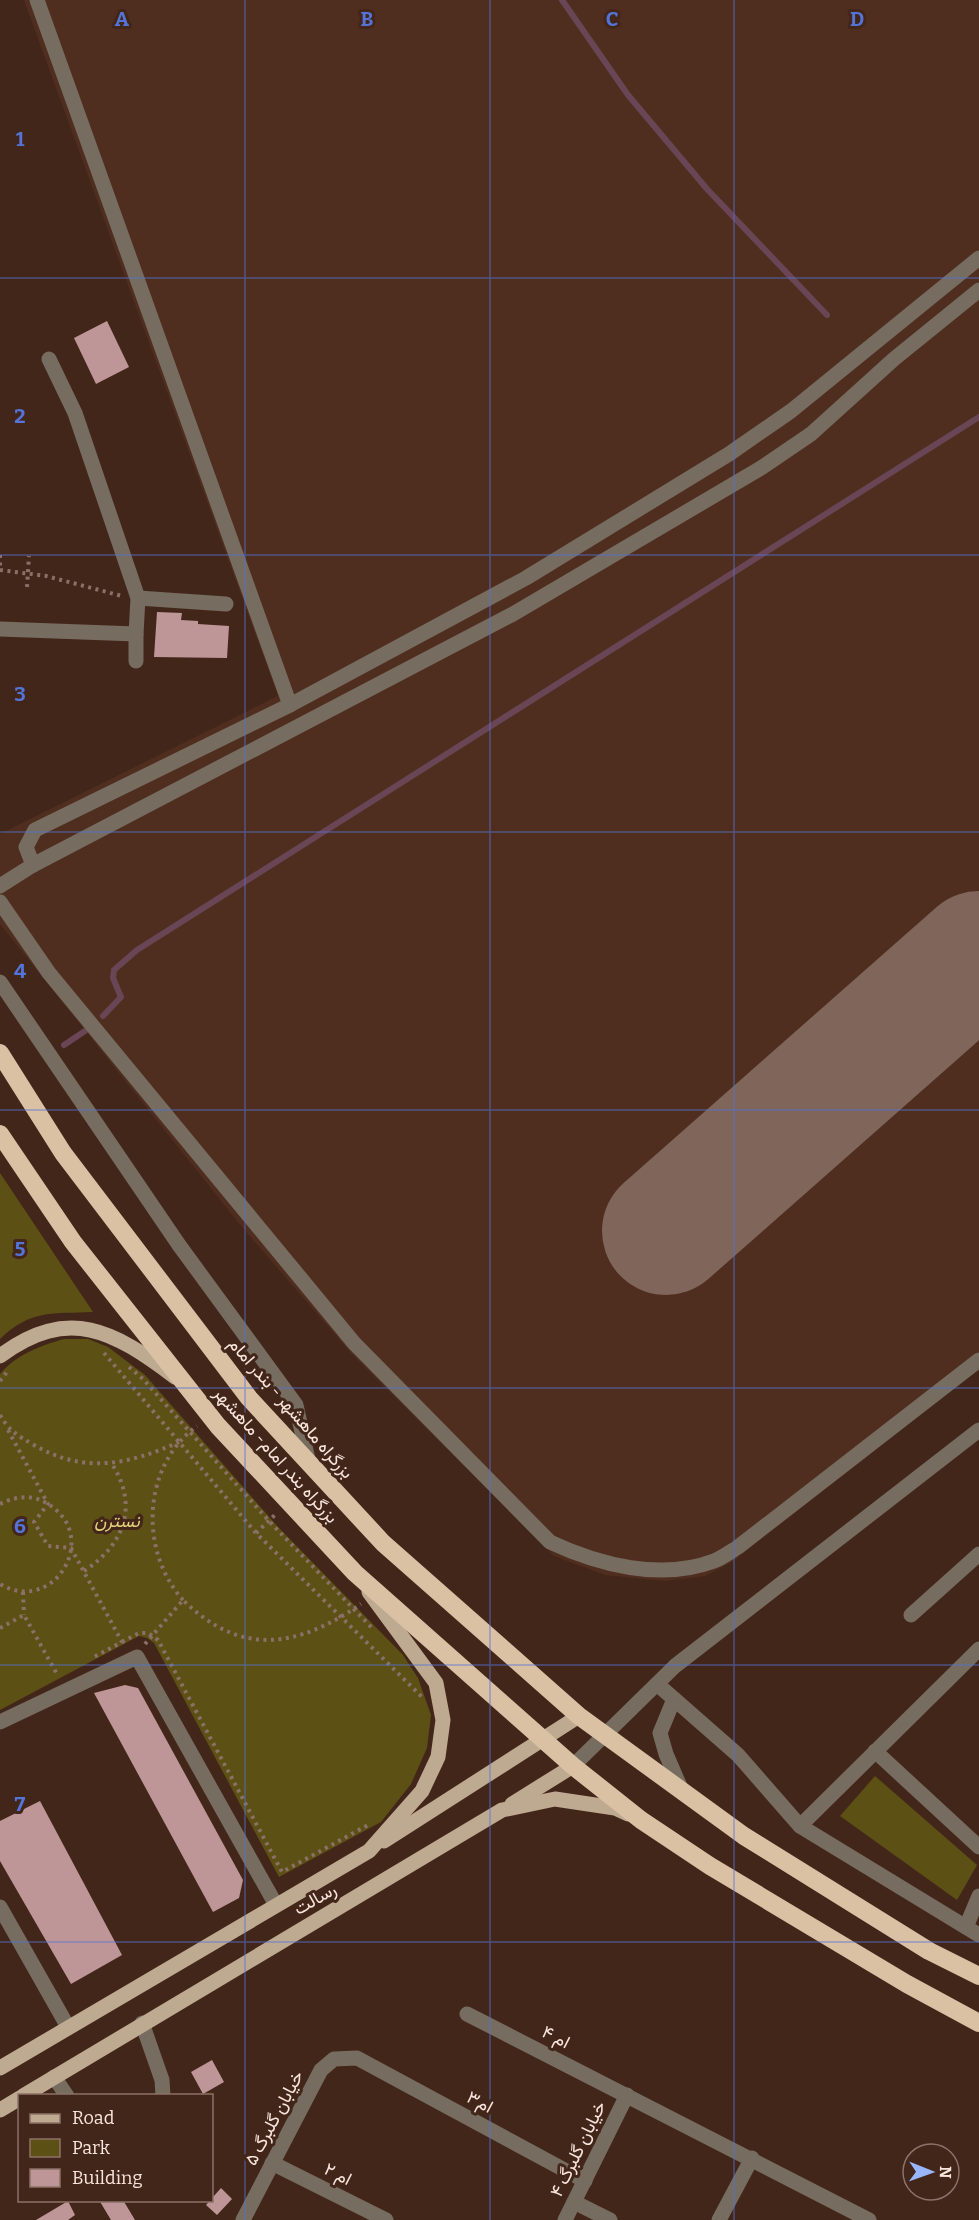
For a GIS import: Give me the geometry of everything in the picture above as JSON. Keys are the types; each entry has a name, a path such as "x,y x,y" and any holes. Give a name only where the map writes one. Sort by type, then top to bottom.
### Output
{"highway":[{"name":"بزرگراه ماهشهر - بندر امام","path":"0,1053 63,1153 249,1398 383,1543 579,1716 682,1791 754,1842 929,1951 979,1976"},
{"name":"بزرگراه بندر امام- ماهشهر","path":"0,1134 73,1242 210,1417 355,1573 541,1739 640,1820 740,1884 907,1984 979,2023"}],"main road":[{"path":"0,1356 21,1341 51,1330 82,1328 108,1334 141,1352 187,1386"},
{"name":"رسالت","path":"355,1573 436,1683 442,1716 438,1757 422,1791 369,1851"},
{"name":"رسالت","path":"0,2068 369,1851 579,1716"},
{"path":"501,1810 573,1766"},
{"name":"رسالت","path":"26,2094 501,1810 555,1799 615,1808 640,1820"},
{"path":"0,2110 18,2099"}],"street":[{"path":"37,0 290,705"},
{"path":"30,860 27,841 35,830 290,705 526,578 729,454 791,411 979,258"},
{"path":"0,886 30,860 513,614 761,468 811,434 894,359 979,290"},
{"path":"48,359 75,413 138,598 136,661"},
{"path":"138,598 226,604"},
{"path":"0,629 136,634"},
{"path":"0,902 49,973 354,1343 550,1542 598,1561 659,1570 714,1561 738,1547 979,1360"},
{"path":"0,982 178,1245 296,1405 309,1464"},
{"path":"573,1766 675,1666 979,1430"},
{"path":"911,1615 979,1554"},
{"path":"800,1826 979,1649"},
{"path":"0,1722 137,1657 276,1905"},
{"path":"657,1684 738,1755 800,1826 972,1931 979,1896"},
{"path":"674,1699 660,1733 666,1754 682,1791"},
{"path":"875,1751 979,1847"},
{"path":"0,1907 68,2026"},
{"name":"ام ۴","path":"467,2014 752,2158 869,2220"},
{"path":"142,2023 162,2080 163,2094"},
{"name":"خیابان گلبرگ ۵","path":"243,2220 321,2070 334,2059 357,2058"},
{"name":"ام۳","path":"357,2058 585,2181"},
{"path":"54,2077 67,2094"},
{"name":"خیابان گلبرگ ۴","path":"565,2220 627,2095"},
{"path":"719,2220 752,2158"},
{"name":"ام ۲","path":"272,2163 386,2220"},
{"path":"574,2202 610,2220"}],"path":[{"path":"0,555 0,569 28,573 123,597 138,598"},
{"path":"27,587 29,556"},
{"path":"115,1356 100,1349 256,1533 442,1716"},
{"path":"124,1364 143,1378 269,1521 378,1633"},
{"path":"0,1381 13,1367"},
{"path":"0,1415 48,1504"},
{"path":"210,1417 179,1442 165,1465 151,1518 154,1544 161,1568 183,1600 202,1618 225,1632 252,1639 296,1637 329,1626 372,1596"},
{"path":"8,1430 50,1454 81,1463 112,1464 132,1461 179,1442"},
{"path":"84,1571 100,1560 114,1545 123,1524 125,1502 122,1480 112,1464"},
{"path":"0,1504 10,1499 26,1496 56,1508 66,1521 71,1548 122,1642"},
{"path":"256,1533 289,1502"},
{"path":"48,1504 34,1522 48,1546 71,1548"},
{"path":"0,1584 23,1592 40,1589 54,1581 65,1569 71,1548"},
{"path":"23,1592 24,1615 58,1676"},
{"path":"137,1657 151,1634 183,1600"},
{"path":"0,1628 24,1615"},
{"path":"85,1661 139,1633 151,1634 158,1641 282,1872 378,1820 397,1818"},
{"path":"48,1681 67,1671"},
{"path":"415,1678 422,1696"}],"shaded area":[{"path":"24,0 979,0 979,1369 732,1562 705,1576 665,1581 605,1575 554,1556 351,1353 242,1227 0,924 0,834 278,696"}],"green space":[{"path":"0,1173 93,1312 43,1315 22,1322 0,1339"},
{"name":"نسترن","path":"64,1339 88,1339 108,1347 145,1375 278,1527 403,1655 418,1678 431,1715 427,1748 411,1784 381,1822 279,1877 154,1643 147,1638 139,1636 0,1710 0,1374 21,1356"},
{"path":"875,1776 977,1865 957,1900 840,1816"}],"building":[{"path":"107,321 129,367 96,384 74,338"},
{"path":"157,612 182,613 181,620 198,621 198,624 229,626 227,658 154,657"},
{"path":"125,1685 138,1688 243,1880 239,1898 213,1912 94,1693"},
{"path":"40,1801 122,1955 71,1984 0,1861 0,1821"},
{"path":"212,2060 224,2082 203,2094 191,2072"},
{"path":"221,2188 232,2199 217,2215 206,2205 213,2202 213,2197"},
{"path":"66,2202 68,2202 75,2215 68,2220 36,2220"},
{"path":"100,2202 124,2202 135,2220 111,2220"}],"waterway":[{"path":"562,0 628,95 707,189 827,315"},
{"path":"103,1016 121,997 113,978 114,970 137,950 979,417"},
{"path":"64,1045 85,1031"}],"runway":[{"path":"666,1231 979,955"}]}
